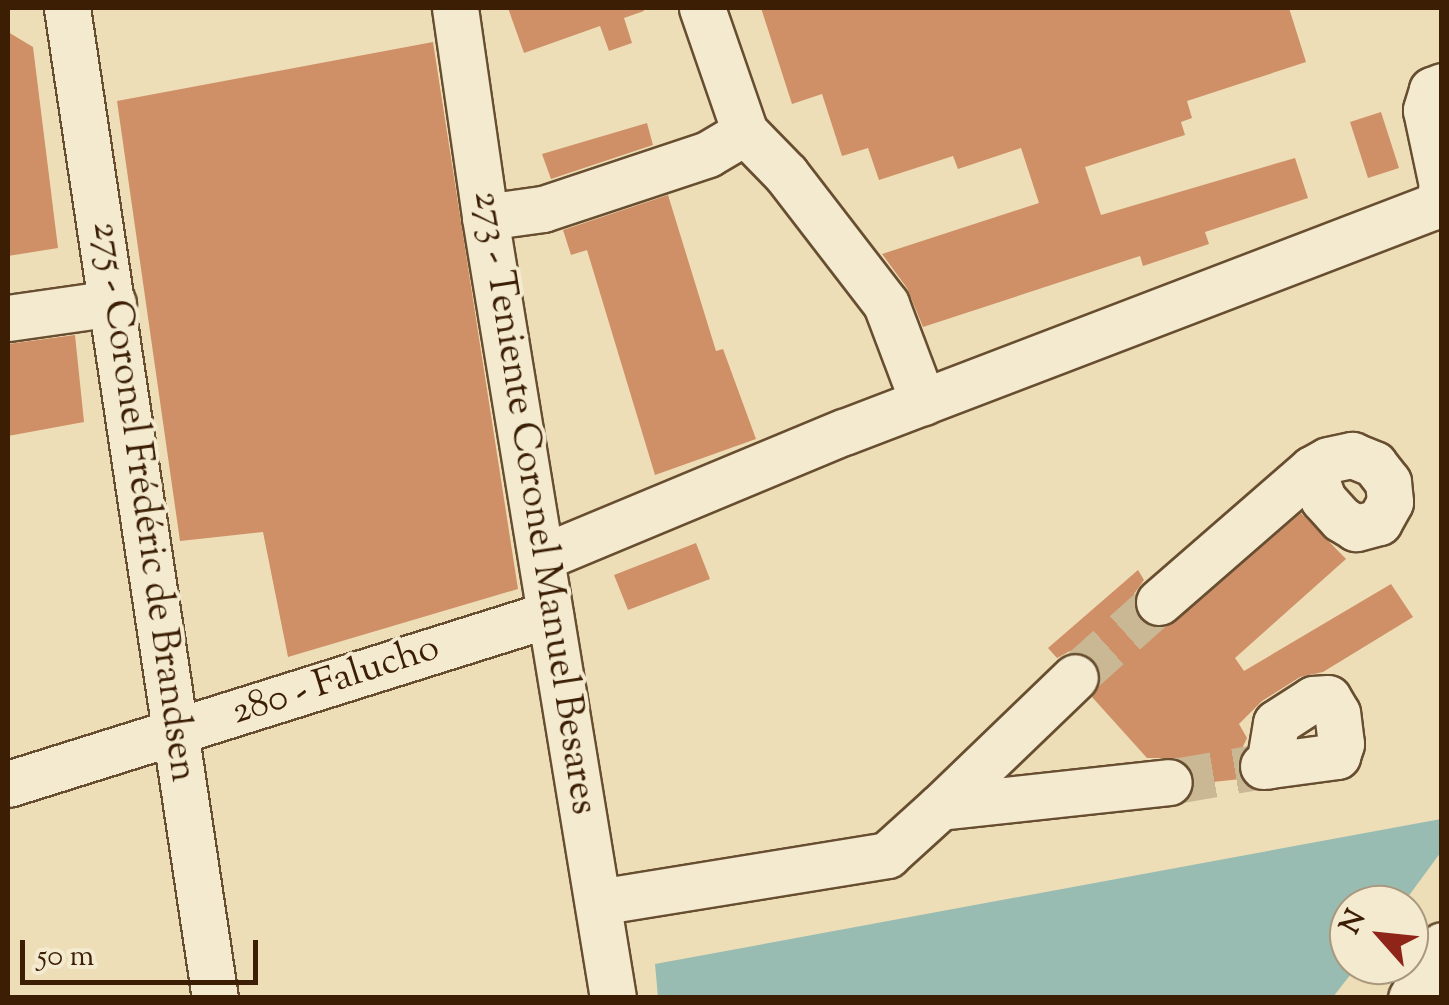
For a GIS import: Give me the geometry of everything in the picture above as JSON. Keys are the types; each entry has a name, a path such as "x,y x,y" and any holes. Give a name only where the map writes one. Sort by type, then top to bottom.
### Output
{"street":[{"name":"275 - Coronel Frédéric de Brandsen","path":"67,8 215,998"},
{"name":"273 - Teniente Coronel Manuel Besares","path":"456,8 485,217 613,998"},
{"path":"702,8 745,132 786,174 886,304 923,402"},
{"path":"543,556 923,402 1432,208 1440,199 1442,186 1426,110 1432,90 1442,86"},
{"path":"485,217 543,209 708,154 745,132"},
{"path":"8,318 112,302"},
{"path":"1159,602 1312,470"},
{"name":"280 - Falucho","path":"8,784 550,614"},
{"path":"598,902 887,855 1075,677"},
{"path":"940,807 1169,782"},
{"path":"1411,998 1442,945"}],"water":[{"path":"1441,819 1441,852 1417,885 1329,885 1329,985 1342,985 1333,997 658,997 655,964"}],"building":[{"path":"508,8 644,11 624,18 632,43 609,51 600,26 524,53"},
{"path":"761,8 1289,8 1306,62 1187,101 1192,118 1181,122 1185,135 1085,167 1101,215 1295,158 1308,198 1205,232 1209,244 1143,266 1140,256 923,327 907,288 882,254 1039,203 1021,148 958,169 953,156 879,180 868,148 842,156 822,94 792,104"},
{"path":"8,32 33,47 58,248 8,256"},
{"path":"433,42 518,589 288,657 263,532 180,541 117,101"},
{"path":"1381,112 1399,168 1368,178 1350,122"},
{"path":"647,123 653,145 551,179 542,154"},
{"path":"668,195 716,351 723,349 756,439 655,475 587,250 571,255 563,230"},
{"path":"75,335 84,422 8,436 8,344"},
{"path":"1301,513 1346,559 1235,658 1244,671 1391,584 1413,617 1323,672 1300,677 1262,701 1239,724 1247,738 1238,757 1241,779 1194,784 1190,766 1179,758 1147,758 1092,697 1100,683 1093,658 1070,651 1057,658 1048,648 1138,570 1144,580 1134,594 1139,618 1151,627 1175,622"},
{"path":"696,543 710,579 628,610 614,575"}],"tunnel":[{"path":"1075,677 1159,602"},
{"path":"1169,782 1263,766"}]}
